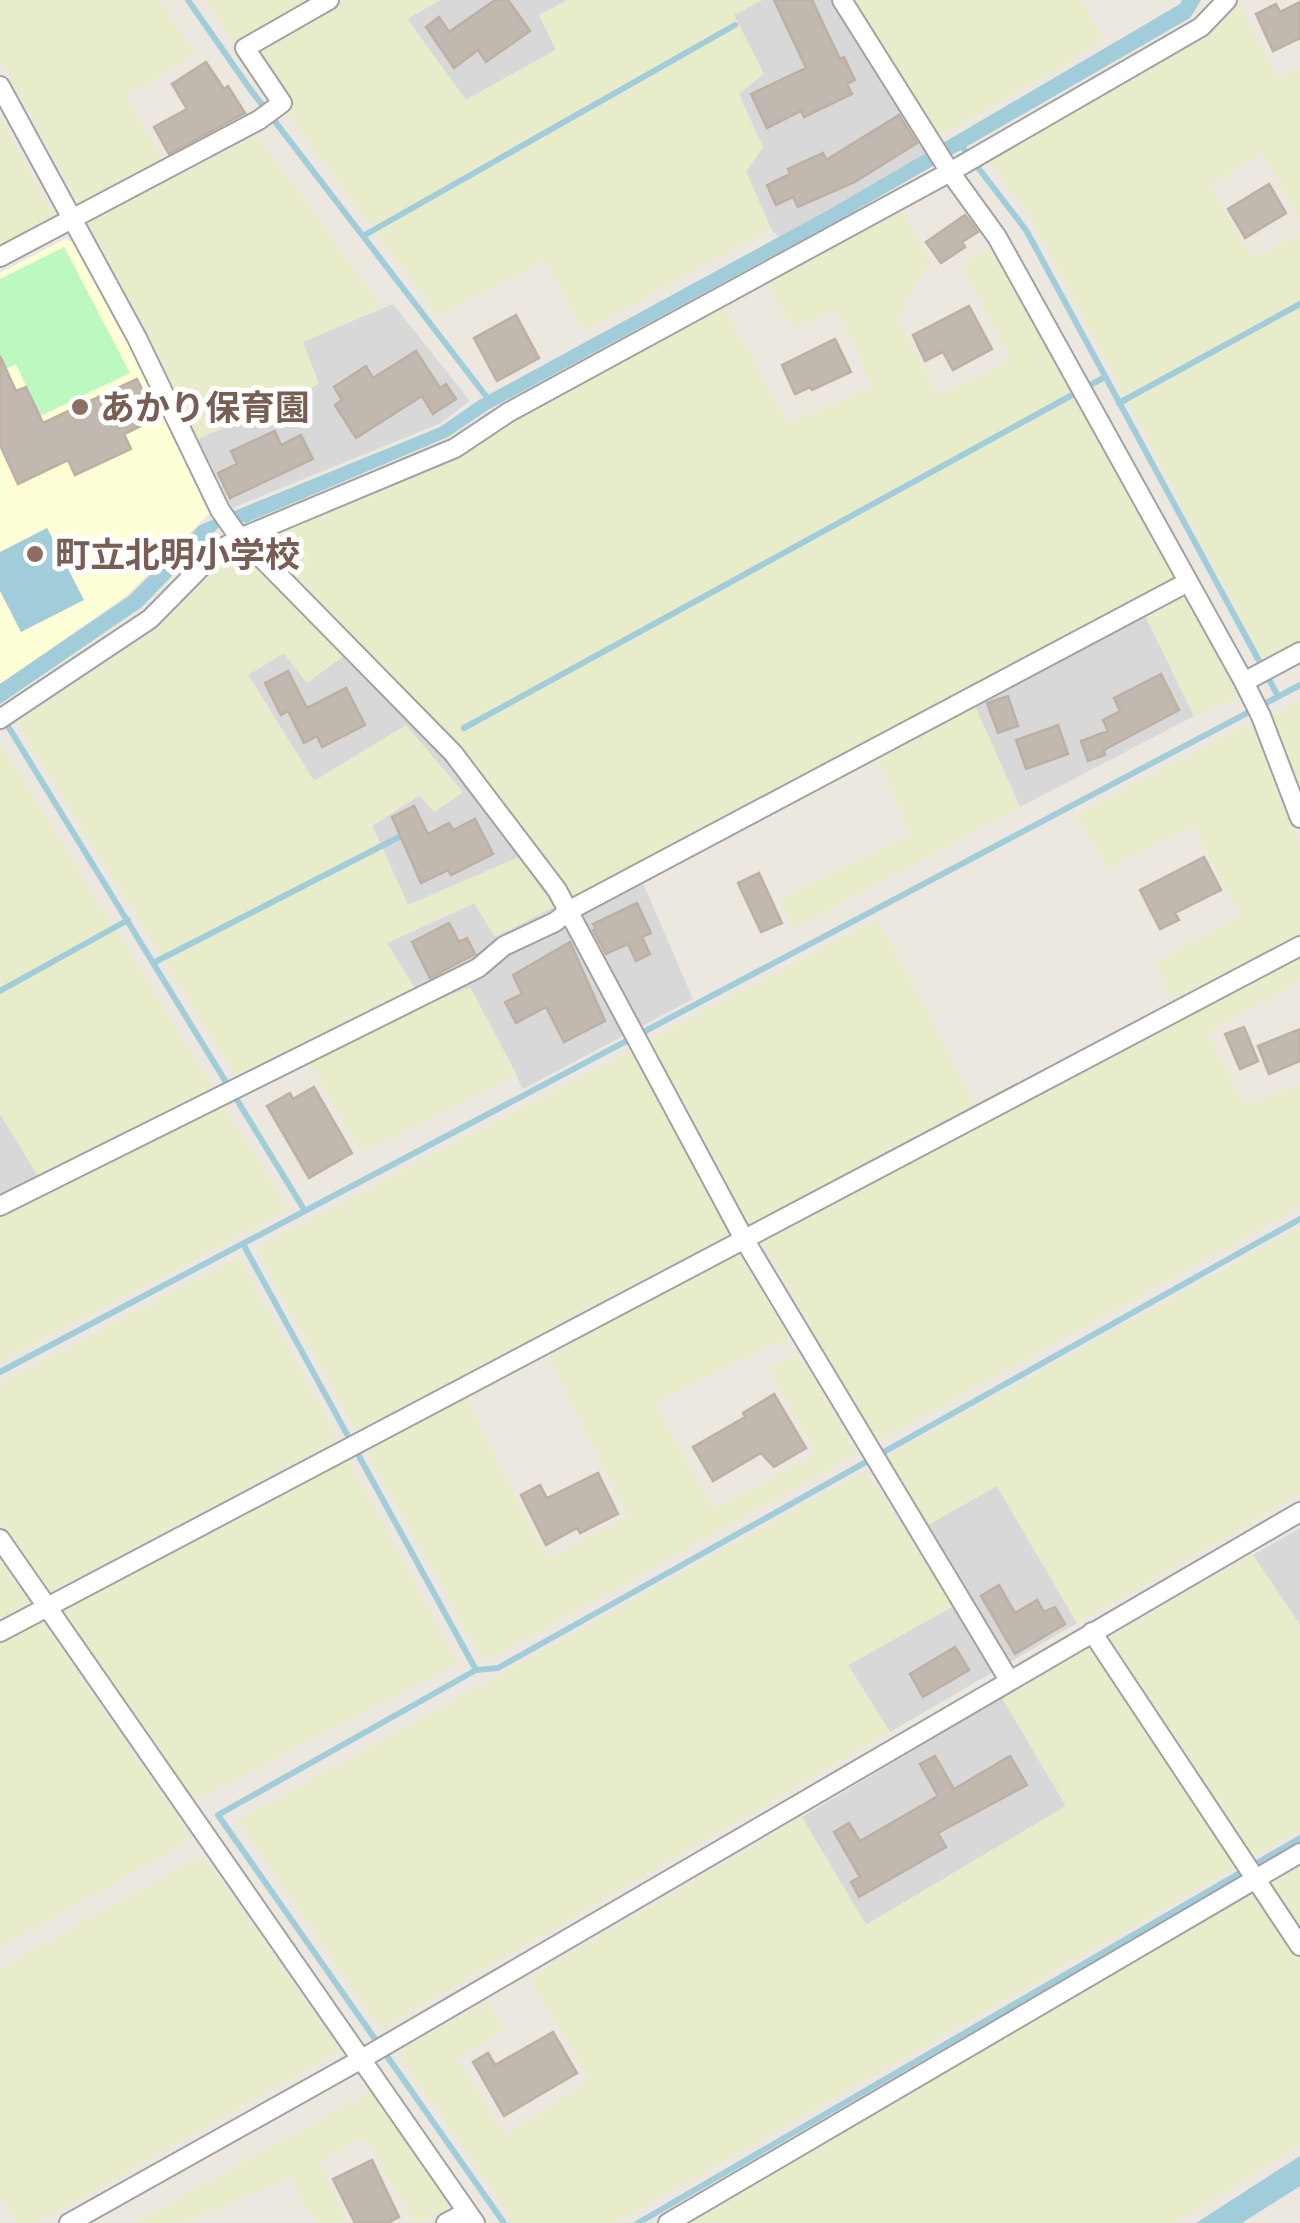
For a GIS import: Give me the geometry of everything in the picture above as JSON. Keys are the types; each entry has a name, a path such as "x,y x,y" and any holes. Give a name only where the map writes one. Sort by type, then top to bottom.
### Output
{"street":[{"path":"0,257 260,120 282,103 245,48 329,0"},
{"path":"842,0 934,146 960,163 1188,582 1257,675 1257,708 1300,818"},
{"path":"5,716 150,619 237,534 456,448 509,412 1201,26 1227,0"},
{"path":"0,86 137,338 220,510 237,534 452,753 570,910 744,1240 1009,1680"},
{"path":"0,1206 478,968 504,946 556,922 570,910 1188,582"},
{"path":"1257,675 1300,652"},
{"path":"0,1632 1300,946"},
{"path":"69,2223 374,2051 1300,1512"},
{"path":"0,1539 46,1608 374,2051 471,2218 446,2223"},
{"path":"1092,1632 1300,1946"},
{"path":"668,2223 1250,1871 1300,1853"}],"shaded area":[{"path":"0,0 158,0 196,54 126,96 174,179 258,136 382,307 303,342 319,384 198,439 150,337 0,59"},
{"path":"203,0 440,0 407,19 466,100 556,50 539,15 568,0 762,0 734,15 764,74 739,94 763,148 746,171 771,229 583,331 545,260 438,316"},
{"path":"440,0 568,0 539,15 557,49 466,100 407,19"},
{"path":"762,0 835,0 934,157 781,239 771,229 746,171 763,147 738,93 734,15"},
{"path":"854,0 1082,0 1104,41 938,137"},
{"path":"1239,4 1278,79 1300,68 1300,220 1263,154 1210,184 1252,259 1300,233 1300,641 1263,660 1030,215 988,162 1205,36"},
{"path":"0,116 55,219 0,246"},
{"path":"902,209 930,260 897,318 938,395 1012,361 962,265 994,244 1241,696 1194,716 1138,601 968,690 1020,807 793,929 779,899 911,834 871,744 572,900 444,729 255,538 456,461 516,420 723,307 789,424 872,387 837,309 792,328 768,282"},
{"name":"あかり保育園","path":"65,239 74,243 129,341 211,512 126,596 0,684 0,273"},
{"path":"393,304 470,401 439,424 232,508 198,439 319,384 303,342"},
{"path":"233,555 243,556 344,656 307,683 284,653 248,675 314,781 406,725 463,792 434,812 419,795 372,825 408,905 519,857 554,907 495,937 474,903 387,943 424,1005 470,987 517,1075 361,1152 301,1047 236,1076 17,723 155,631"},
{"path":"1138,601 1194,716 1020,807 967,690"},
{"path":"359,643 444,730 636,867 693,999 523,1089 470,988 425,1005 387,943 475,903 553,906 519,857 408,905 372,826 420,795 434,812 463,792 314,781 248,675 284,653 307,683"},
{"path":"1300,700 1300,789 1273,715"},
{"path":"1251,722 1300,847 1300,936 1176,1001 1155,963 1241,917 1192,825 1107,869 1078,814"},
{"path":"0,743 214,1090 38,1176 0,1114"},
{"path":"878,919 976,1106 748,1225 650,1040"},
{"path":"1300,955 1300,981 1208,1032 1245,1107 1300,1084 1300,1207 876,1442 762,1240"},
{"path":"632,1050 730,1234 356,1431 256,1248"},
{"path":"224,1106 288,1210 0,1361 0,1217"},
{"path":"0,1114 38,1176 43,1196 0,1217"},
{"path":"1300,1227 1300,1494 1077,1623 997,1486 928,1525 885,1458"},
{"path":"739,1253 789,1337 654,1403 714,1509 817,1453 768,1368 798,1354 857,1454 484,1662 366,1449 466,1397 546,1559 628,1517 548,1354"},
{"path":"239,1257 338,1440 47,1593 0,1520 0,1384"},
{"path":"348,1459 458,1663 192,1802 58,1611"},
{"path":"866,1470 953,1606 848,1665 890,1732 381,2029 238,1821"},
{"path":"997,1486 1077,1623 890,1732 848,1665 952,1607 910,1535"},
{"path":"1300,1528 1300,1625 1253,1555"},
{"path":"1253,1555 1300,1625 1300,1830 616,2223 515,2223 398,2052 488,2001 504,2031 457,2057 505,2136 590,2080 530,1978 802,1817 866,1925 1066,1806 1002,1698"},
{"path":"0,1560 192,1839 0,1947"},
{"path":"1002,1698 1066,1806 866,1925 802,1817"},
{"path":"203,1855 340,2050 37,2223 18,2223 0,2196 0,1969"},
{"path":"1300,1860 1300,2144 1176,2223 684,2223"},
{"path":"371,2092 455,2209 415,2223 365,2137 319,2161 347,2223 316,2223 291,2178 183,2223 133,2223"}],"green space":[{"path":"64,247 130,373 40,416 16,364 0,371 0,279"}],"water":[{"path":"1182,0 1201,0 1190,18 839,220 488,410 448,437 246,523 237,521 219,527 142,607 0,704 0,684 129,596 200,525 440,427 479,400 832,208"},
{"path":"47,528 84,600 21,632 0,591 0,552"},
{"path":"1300,2156 1300,2186 1242,2223 1196,2223"}],"building":[{"path":"495,0 508,0 530,31 486,62 478,50 454,68 426,27 439,17 449,32"},
{"path":"774,0 812,0 840,59 844,57 855,80 847,84 852,94 804,117 801,111 767,128 751,94 806,68"},
{"path":"1300,2 1300,38 1273,51 1256,14 1276,4 1280,12"},
{"path":"206,62 245,113 169,154 154,127 187,109 172,84"},
{"path":"899,115 917,143 855,182 798,207 793,197 776,205 767,185 790,174 788,169 823,153 826,160"},
{"path":"1269,184 1286,213 1245,238 1228,209"},
{"path":"965,215 978,232 962,242 965,247 941,263 926,242"},
{"path":"969,306 992,349 953,370 943,352 925,361 913,335"},
{"path":"516,315 539,358 497,381 474,338"},
{"path":"835,339 851,372 795,394 782,365"},
{"path":"416,351 440,388 446,384 456,399 433,414 422,396 356,438 335,405 342,400 334,387 366,366 373,378"},
{"path":"0,356 16,391 26,387 43,423 137,379 156,419 124,434 131,449 75,475 68,460 18,484 0,445"},
{"path":"275,431 281,445 301,435 313,459 230,498 218,473 237,464 231,451"},
{"path":"288,671 307,708 346,688 365,725 322,747 317,736 304,743 288,711 281,715 265,683"},
{"path":"1161,674 1179,710 1104,750 1105,755 1088,761 1081,741 1108,731 1103,720 1120,711 1114,698"},
{"path":"1008,696 1018,726 998,733 987,703"},
{"path":"1058,725 1068,754 1026,769 1016,740"},
{"path":"414,806 428,834 449,823 453,830 475,819 493,854 451,875 448,870 421,883 392,817"},
{"path":"1204,857 1221,890 1175,913 1179,920 1160,929 1140,890"},
{"path":"759,873 782,923 761,932 738,883"},
{"path":"637,903 651,933 642,937 650,954 636,961 628,944 606,954 593,924"},
{"path":"449,923 459,942 467,938 475,954 430,978 412,942"},
{"path":"570,942 605,1021 564,1042 546,1007 516,1023 505,1002 522,994 513,975"},
{"path":"1244,1027 1258,1061 1240,1069 1225,1034"},
{"path":"1300,1029 1300,1061 1269,1074 1258,1046"},
{"path":"314,1087 352,1153 309,1178 267,1106 290,1093 293,1099"},
{"path":"774,1394 806,1448 774,1467 761,1453 713,1481 693,1447 745,1417 743,1413"},
{"path":"598,1473 618,1514 580,1533 577,1528 546,1545 521,1495 540,1485 547,1498"},
{"path":"999,1585 1015,1613 1037,1600 1044,1612 1055,1607 1065,1624 1015,1654 981,1596"},
{"path":"955,1647 969,1670 923,1697 910,1674"},
{"path":"935,1756 954,1789 1010,1756 1027,1785 938,1833 946,1847 859,1897 851,1882 860,1877 834,1832 849,1823 860,1841 938,1796 920,1764"},
{"path":"553,2032 577,2073 504,2116 473,2062 488,2053 495,2065"},
{"path":"372,2160 399,2217 388,2223 355,2223 333,2179"}],"waterway":[{"path":"188,0 250,89 489,400"},
{"path":"363,236 735,25"},
{"path":"960,144 1026,230 1278,696"},
{"path":"1119,403 1300,304"},
{"path":"464,728 1105,377"},
{"path":"0,1372 1300,685"},
{"path":"3,718 305,1211"},
{"path":"155,962 399,837"},
{"path":"0,991 128,920"},
{"path":"476,1670 498,1668 1300,1219"},
{"path":"243,1244 476,1670 218,1815 504,2223"},
{"path":"638,2223 1300,1838"}],"place":[{"name":"あかり保育園","path":"80,407"},
{"name":"町立北明小学校","path":"35,554"}]}
